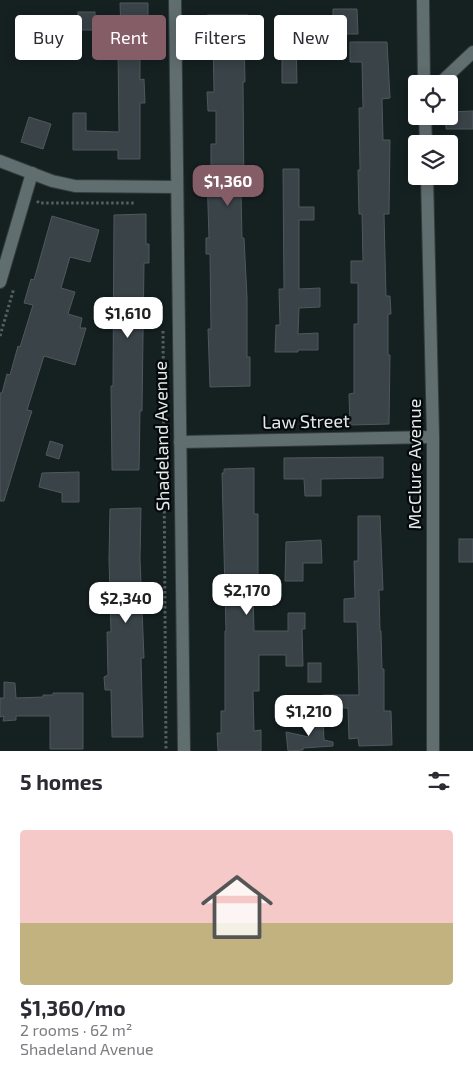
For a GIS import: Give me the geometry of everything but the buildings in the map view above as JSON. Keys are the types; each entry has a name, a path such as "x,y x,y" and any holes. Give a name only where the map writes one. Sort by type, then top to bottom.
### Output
{"street":[{"name":"Shadeland Avenue","path":"175,0 184,751"},
{"path":"423,0 424,75"},
{"path":"449,75 473,52"},
{"path":"0,161 75,186 177,187"},
{"path":"0,282 32,173"},
{"name":"McClure Avenue","path":"426,185 433,437 433,751"},
{"name":"Law Street","path":"180,442 433,437"}],"path":[{"path":"39,203 143,202"},
{"path":"163,322 166,751"}]}
